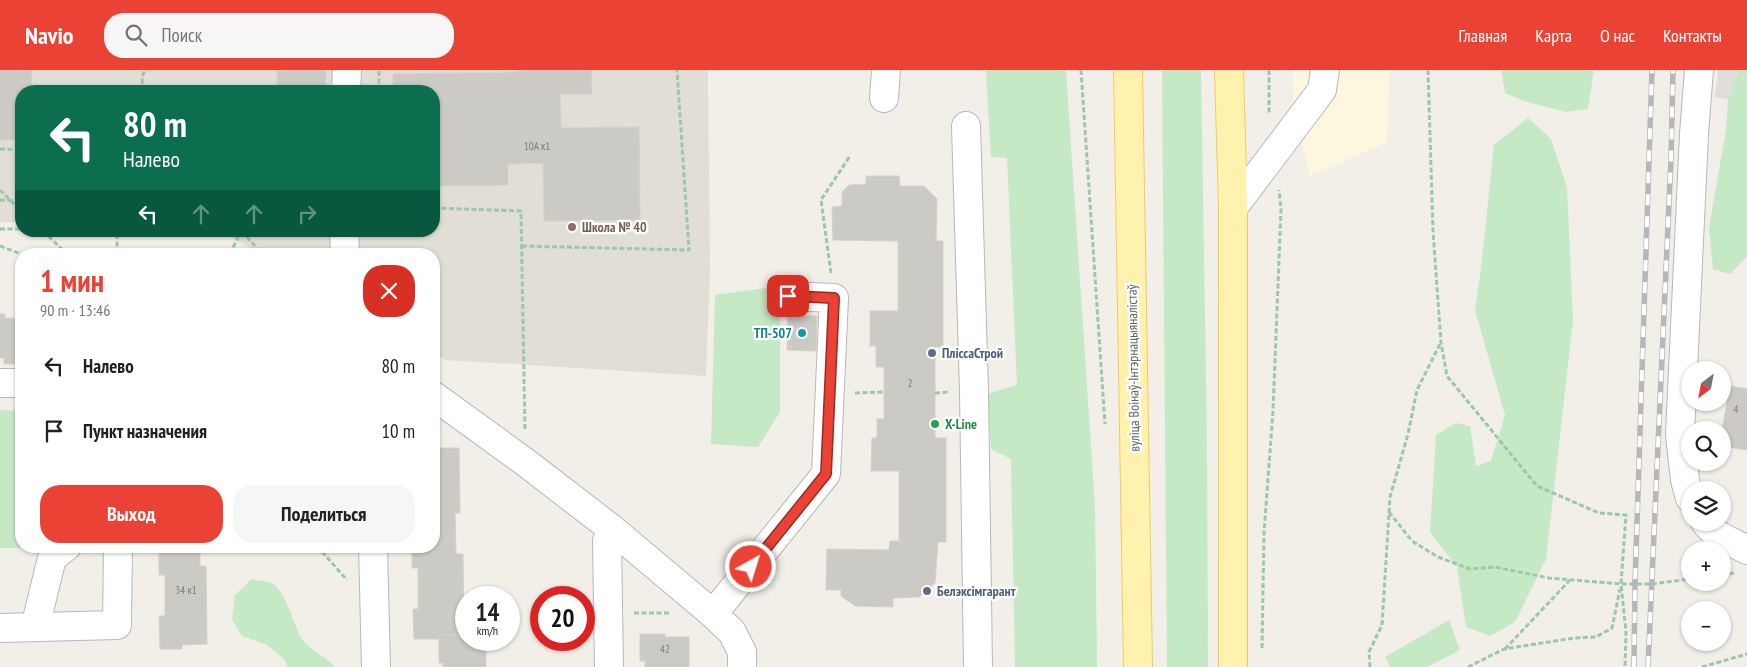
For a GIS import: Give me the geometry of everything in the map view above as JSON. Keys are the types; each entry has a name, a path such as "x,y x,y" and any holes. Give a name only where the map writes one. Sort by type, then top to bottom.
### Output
{"main road":[{"name":"вуліца Воінаў-Інтэрнацыяналістаў","path":"1128,70 1138,667"},
{"path":"1229,70 1234,208 1232,667"}],"street":[{"path":"346,85 347,70"},
{"path":"884,98 886,70"},
{"path":"1234,208 1322,90 1325,70"},
{"path":"1685,481 1680,435 1694,134 1699,70"},
{"path":"966,126 974,391 978,667"},
{"path":"713,614 826,474 834,298 788,296"},
{"path":"0,383 15,383"},
{"path":"440,400 525,462 612,529 713,614 732,632 742,652 745,666"},
{"path":"609,667 607,541 612,529"},
{"path":"1713,531 1747,550"},
{"path":"35,627 52,558 58,553"},
{"path":"0,628 117,625 118,553"},
{"path":"373,553 376,667"}],"path":[{"path":"143,85 142,77 146,70"},
{"path":"379,70 379,85"},
{"path":"522,246 689,250 677,70"},
{"path":"1081,70 1106,428"},
{"path":"1262,658 1264,533 1273,411 1281,210 1276,150 1269,112 1269,70"},
{"path":"1428,70 1433,231 1441,343 1446,376 1537,486 1599,514 1626,515 1621,584 1612,628 1596,637 1574,638 1504,649 1468,667"},
{"path":"0,149 15,150"},
{"path":"834,298 821,200 850,156"},
{"path":"0,190 15,205"},
{"path":"0,200 15,200"},
{"path":"440,208 521,211 525,462"},
{"path":"0,229 15,229"},
{"path":"49,237 61,248"},
{"path":"246,237 257,248"},
{"path":"0,246 15,252"},
{"path":"1370,667 1369,652 1382,625 1390,497 1408,434 1417,390 1441,343"},
{"path":"1389,511 1412,541 1438,557 1470,569 1495,567 1549,578 1621,584 1651,584 1681,580"},
{"path":"1504,649 1570,580"},
{"path":"1621,584 1626,632 1625,667"},
{"path":"630,613 677,613"},
{"path":"1702,667 1747,654"}],"shaded area":[{"name":"Школа № 40","path":"0,70 708,70 710,270 706,376 445,360 440,357 440,248 250,248 231,237 440,237 440,85 15,85 15,222 0,222"},
{"path":"1293,70 1389,70 1387,142 1310,176 1294,112"},
{"path":"1718,70 1747,70 1742,102 1715,97"}],"green space":[{"path":"986,70 1066,70 1095,507 1097,667 1015,667 1011,459 991,449 987,394 1017,385 1007,158 991,157"},
{"path":"1162,70 1201,70 1207,442 1208,667 1167,667"},
{"path":"1501,70 1594,70 1588,109 1566,112 1524,101 1505,93"},
{"path":"1740,70 1747,70 1747,256 1730,274 1713,269 1709,228 1726,130 1728,100"},
{"path":"1528,118 1551,139 1567,187 1573,321 1546,559 1515,622 1490,636 1466,627 1457,567 1430,532 1436,435 1456,423 1470,426 1476,466 1491,461 1505,415 1475,310 1494,145"},
{"path":"780,286 780,412 758,447 711,444 715,295"},
{"path":"0,410 15,411 15,548 0,548"},
{"path":"252,579 271,583 281,592 302,639 335,667 288,667 284,659 267,645 242,636 232,620 235,595"},
{"path":"1449,620 1460,650 1427,667 1390,667 1385,657"}],"building":[{"path":"0,70 31,70 32,85 15,85 15,140 0,140"},
{"path":"277,70 326,70 326,85 277,85"},
{"path":"519,70 591,70 592,94 560,94 561,128 639,127 640,220 544,221 543,163 508,164 508,185 440,186 440,85 393,85 393,74 519,72"},
{"path":"866,176 899,176 900,186 924,186 937,199 936,241 943,241 943,347 935,347 935,438 946,438 946,542 938,542 935,583 919,597 893,598 893,607 855,606 841,596 841,590 826,590 827,549 889,550 890,541 899,541 899,471 871,471 872,438 877,438 877,419 884,419 884,367 876,367 876,346 870,346 870,311 898,311 898,241 833,240 832,207 842,206 842,192 849,185 866,184"},
{"path":"0,314 5,314 5,318 15,318 15,364 4,364 4,358 0,358"},
{"name":"ТП-507","path":"788,315 817,316 816,351 787,350"},
{"path":"1731,386 1747,389 1747,450 1731,447 1731,421 1724,421 1725,411 1731,411"},
{"path":"440,448 459,448 460,513 455,513 456,554 463,554 463,586 455,586 455,635 439,635 439,639 414,639 413,609 418,609 418,568 412,568 412,553 440,553"},
{"path":"159,553 200,553 200,566 206,566 207,644 182,645 182,649 160,649 159,616 165,616 165,575 159,575"},
{"path":"640,634 665,634 665,637 689,637 689,667 645,667 645,661 640,661"},
{"path":"439,635 455,635 455,651 486,651 486,667 443,667 443,663 439,663"}],"railway":[{"path":"1634,667 1635,583 1652,70"},
{"path":"1648,667 1671,159 1673,70"}],"place":[{"name":"Школа № 40","path":"572,227"},
{"name":"ТП-507","path":"802,333"},
{"name":"ПліссаСтрой","path":"932,353"},
{"name":"X-Line","path":"935,424"},
{"name":"Белэксімгарант","path":"927,591"}],"route":[{"path":"751,567 826,474 834,298 788,296"}]}
